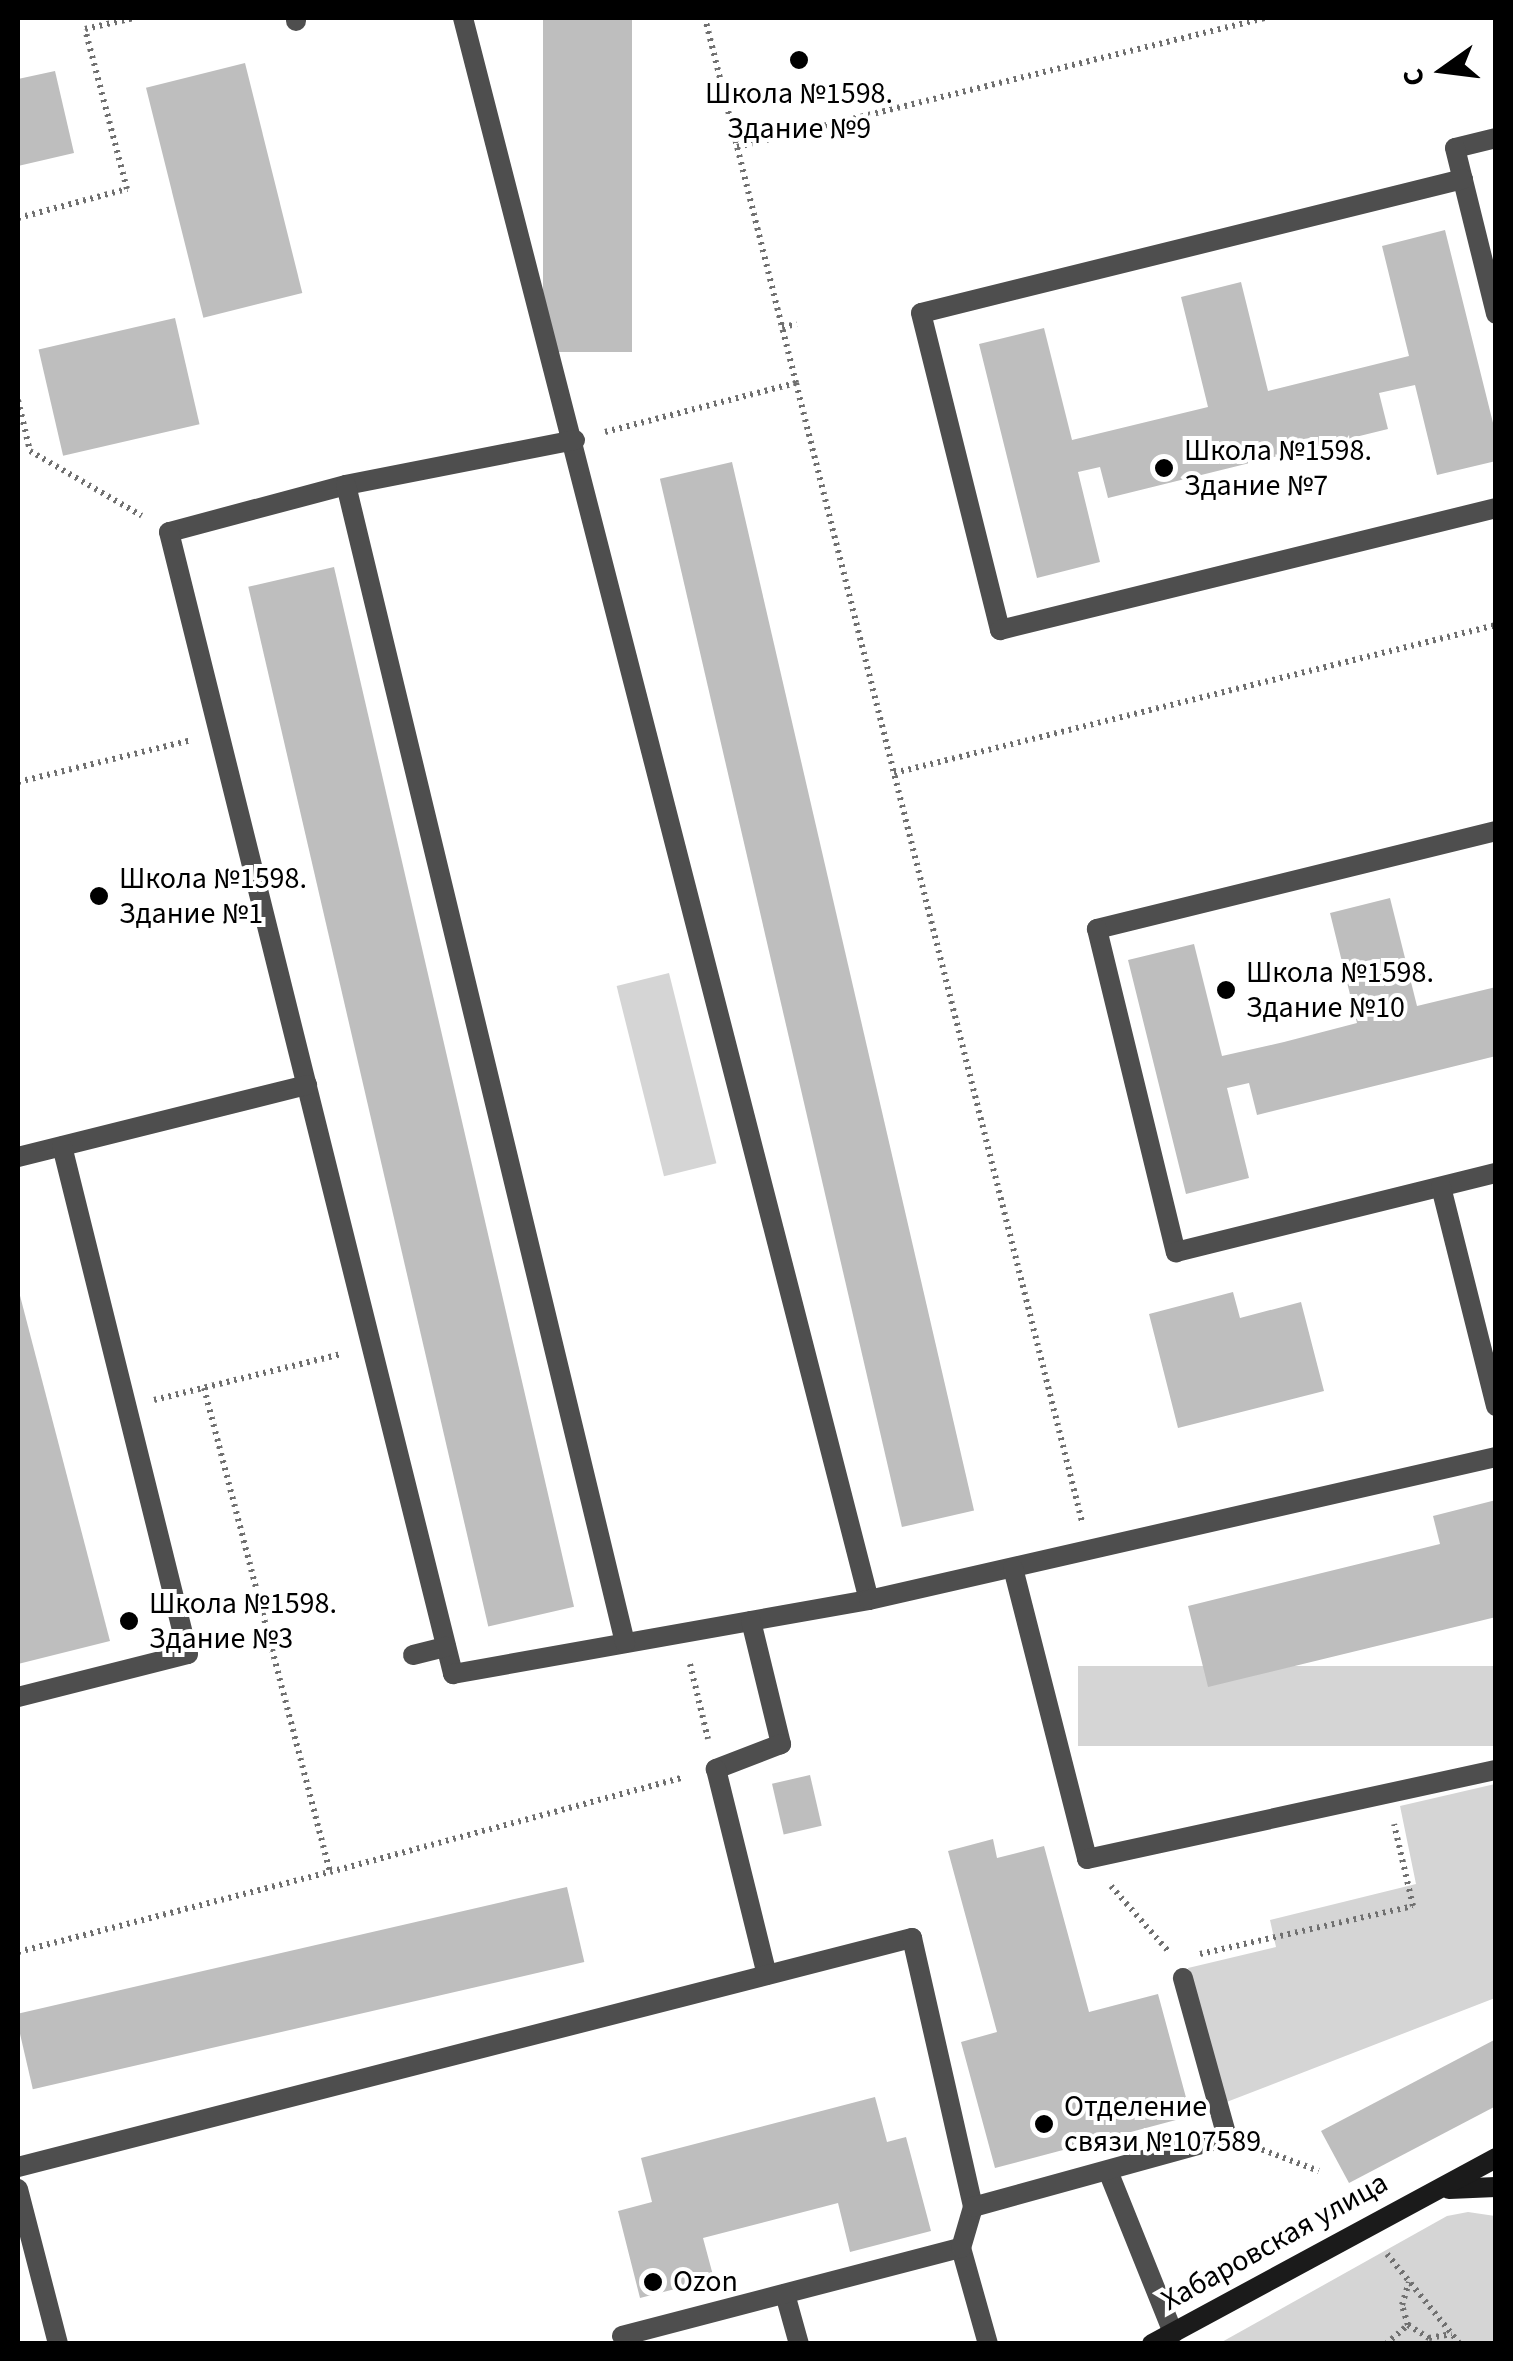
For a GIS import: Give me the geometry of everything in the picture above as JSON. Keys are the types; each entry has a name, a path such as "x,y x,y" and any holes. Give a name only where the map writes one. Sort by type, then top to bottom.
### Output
{"main road":[{"name":"Хабаровская улица","path":"1152,2344 1496,2158"},
{"name":"Хабаровская улица","path":"1428,2194 1465,2185 1496,2187"}],"lane":[{"path":"463,18 575,440 868,1600"},
{"path":"1496,138 1455,148 1496,314"},
{"path":"1462,179 921,313 1000,630 1496,508"},
{"path":"575,440 346,485 169,532 453,1674 868,1600 1496,1457"},
{"path":"346,485 625,1644"},
{"path":"1496,831 1097,929 1176,1252 1496,1173"},
{"path":"18,1156 307,1085"},
{"path":"18,1696 188,1654 62,1146"},
{"path":"1442,1186 1496,1406"},
{"path":"1013,1568 1087,1859 1496,1770"},
{"path":"751,1621 781,1744 716,1769 767,1976"},
{"path":"413,1656 446,1647"},
{"path":"18,2167 912,1938 973,2208 961,2248 988,2344"},
{"path":"973,2208 1227,2137 1180,1969"},
{"path":"1108,2171 1173,2333"},
{"path":"18,2189 58,2344"},
{"path":"622,2336 961,2248"},
{"path":"785,2294 799,2344"}],"path":[{"path":"18,218 127,189 86,29 134,18"},
{"path":"705,18 1089,1551"},
{"path":"738,147 1265,18"},
{"path":"782,328 797,324"},
{"path":"575,440 796,383"},
{"path":"18,400 30,451 169,532"},
{"path":"894,773 1496,625"},
{"path":"18,782 219,734"},
{"path":"127,1407 371,1346"},
{"path":"204,1388 330,1872"},
{"path":"18,1952 716,1769 683,1633"},
{"path":"1087,1859 1180,1969 1413,1906 1386,1794"},
{"path":"1227,2137 1319,2171"},
{"path":"1387,2254 1460,2344"},
{"path":"1409,2281 1402,2305 1408,2325 1429,2338 1452,2334"},
{"path":"1386,2344 1408,2325"}],"shaded area":[{"path":"669,973 716,1163 664,1176 617,986"},
{"path":"1078,1666 1495,1666 1495,1746 1078,1746"},
{"path":"1495,1784 1495,1998 1224,2103 1188,1968 1276,1947 1270,1920 1416,1884 1400,1806"},
{"path":"1468,2212 1495,2216 1495,2343 1220,2343 1447,2216"}],"building":[{"path":"543,18 632,18 632,352 543,352"},
{"path":"245,63 302,293 203,318 146,88"},
{"path":"55,71 74,153 18,166 18,79"},
{"path":"1445,230 1496,435 1496,461 1437,475 1415,385 1379,393 1388,429 1108,498 1100,467 1078,472 1100,562 1037,578 979,344 1044,328 1072,440 1208,407 1181,297 1241,282 1268,391 1409,356 1382,246"},
{"path":"175,318 200,424 63,456 39,349"},
{"path":"732,462 974,1510 902,1527 660,479"},
{"path":"334,567 574,1607 488,1626 248,587"},
{"path":"1390,898 1417,1006 1496,987 1496,1056 1257,1115 1249,1083 1227,1088 1249,1178 1186,1194 1128,960 1194,944 1222,1056 1284,1042 1357,1023 1330,913"},
{"path":"18,1288 110,1641 18,1664"},
{"path":"1233,1292 1240,1318 1301,1302 1324,1391 1178,1428 1149,1314"},
{"path":"1496,1500 1496,1617 1208,1687 1188,1606 1440,1544 1433,1516"},
{"path":"810,1775 822,1826 784,1834 772,1784"},
{"path":"993,1839 997,1858 1044,1846 1089,2012 1158,1994 1191,2116 995,2168 961,2042 997,2032 948,1851"},
{"path":"567,1887 584,1962 33,2089 18,2014"},
{"path":"1496,2039 1496,2106 1349,2183 1321,2131"},
{"path":"875,2097 887,2142 906,2137 931,2231 850,2252 838,2203 703,2238 714,2279 640,2298 618,2211 652,2202 641,2158"}],"place":[{"name":"Школа №1598. Здание №9","path":"799,60"},
{"name":"Школа №1598. Здание №7","path":"1164,468"},
{"name":"Школа №1598. Здание №1","path":"99,896"},
{"name":"Школа №1598. Здание №10","path":"1226,990"},
{"name":"Школа №1598. Здание №3","path":"129,1621"},
{"name":"Отделение связи №107589","path":"1044,2124"},
{"name":"Ozon","path":"653,2282"}]}
